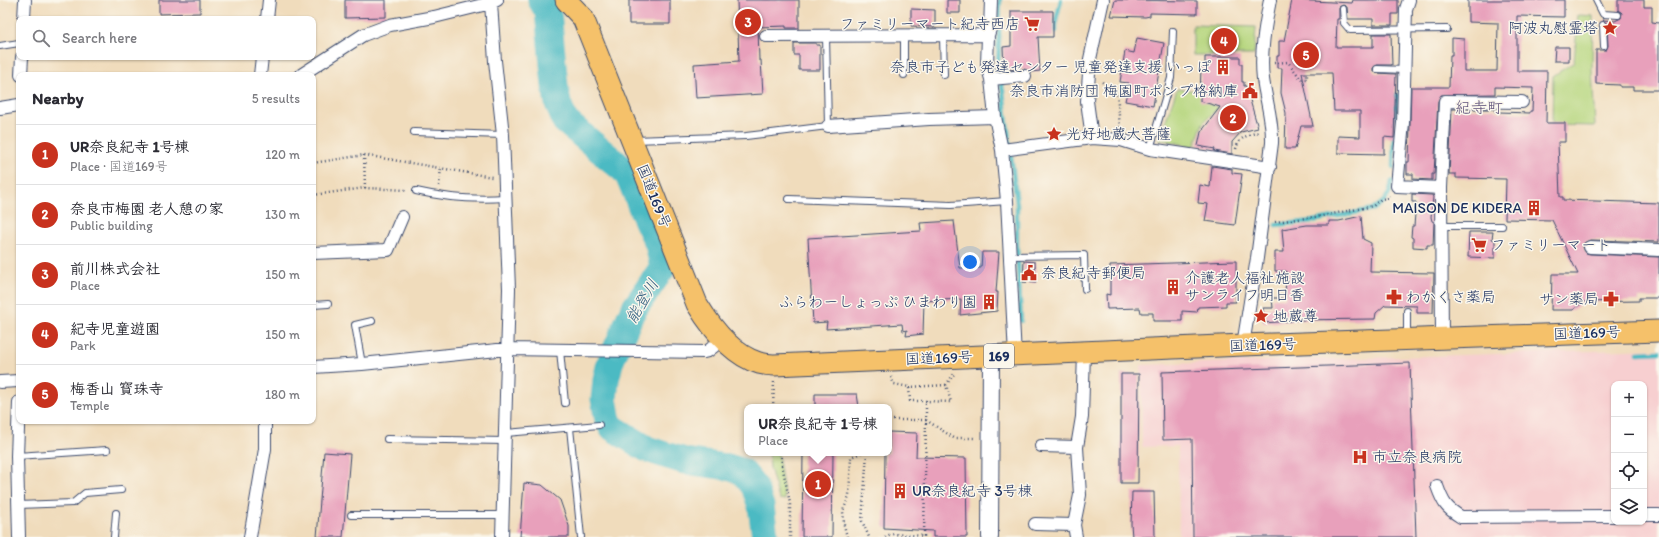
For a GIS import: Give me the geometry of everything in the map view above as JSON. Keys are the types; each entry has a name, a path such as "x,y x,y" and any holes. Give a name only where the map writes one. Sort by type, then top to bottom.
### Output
{"highway":[{"name":"国道169号","path":"566,0 582,18 697,304 710,325 723,339 746,357 759,363 774,365 1015,356 1243,345 1659,331"}],"street":[{"path":"24,16 25,0"},
{"path":"267,16 270,0"},
{"path":"991,0 987,65 991,79 995,117 1002,150 1007,201 1015,356"},
{"path":"1092,138 1087,101 1090,59 1103,0"},
{"path":"1243,345 1270,168 1273,128 1263,78 1262,44 1270,0"},
{"path":"1409,0 1406,9 1403,122 1397,186 1441,188"},
{"path":"306,72 363,35 390,25 434,17 494,2 495,62 503,135 509,289 506,349 506,437 502,537"},
{"path":"766,36 988,35"},
{"path":"21,72 22,60"},
{"path":"260,72 262,60"},
{"path":"991,79 1025,76"},
{"path":"1442,338 1441,188 1446,101 1522,102"},
{"path":"0,108 16,105"},
{"path":"828,126 929,119 995,117"},
{"path":"1002,150 1092,138 1121,140 1150,149 1270,168"},
{"path":"316,253 388,250 402,217"},
{"path":"1590,246 1659,250"},
{"path":"316,367 362,364 506,349 704,352 708,351 723,339"},
{"path":"1035,524 1075,531 1080,495 1077,447 1082,417 1084,352"},
{"path":"990,537 991,356"},
{"path":"0,382 16,381"},
{"path":"18,424 17,456 19,537"},
{"path":"250,537 265,449 265,424"},
{"path":"1041,446 1077,447"},
{"path":"1437,486 1441,498 1449,510 1461,517 1611,516"},
{"path":"1547,504 1547,517"},
{"path":"1647,516 1659,515"}],"lane":[{"path":"1596,0 1603,20 1604,46"},
{"path":"1343,9 1344,23 1350,30 1448,29"},
{"path":"1603,20 1618,15"},
{"path":"1150,149 1171,78 1173,31"},
{"path":"631,140 746,136 828,126 826,36"},
{"path":"904,36 904,75"},
{"path":"943,36 944,75"},
{"path":"0,46 16,43"},
{"path":"1377,69 1405,70"},
{"path":"414,132 503,135"},
{"path":"416,191 437,196 477,200 505,198"},
{"path":"789,199 951,205 1007,201"},
{"path":"1442,226 1502,226"},
{"path":"1010,256 1084,256 1085,289"},
{"path":"316,305 328,304"},
{"path":"1407,311 1407,339"},
{"path":"362,364 355,325 372,321"},
{"path":"560,350 565,403"},
{"path":"387,439 506,437 599,425"},
{"path":"570,428 581,537"},
{"path":"17,456 107,450"},
{"path":"18,505 73,503 85,492 121,490"},
{"path":"114,537 116,513"},
{"path":"352,514 503,515"}],"path":[{"path":"1272,63 1288,62 1301,79 1307,79 1308,75"},
{"path":"1089,72 1117,93 1121,140"},
{"path":"1234,162 1238,143 1244,136 1273,128"},
{"path":"316,163 364,155 504,179"},
{"path":"364,155 365,188"},
{"path":"437,196 442,168"},
{"path":"1261,223 1322,216 1373,206 1380,198 1389,198 1397,186"},
{"path":"316,196 365,188 416,191"},
{"path":"885,360 894,384 909,387 946,385 951,402 910,401 909,387"},
{"path":"773,404 774,365"},
{"path":"884,537 891,534 924,536 926,401"},
{"path":"892,420 926,420 954,438 990,439"},
{"path":"781,456 790,503 790,537"},
{"path":"847,537 844,525 844,511 849,496 851,457 854,456"},
{"path":"867,456 862,521 869,537"}],"shaded area":[{"path":"1659,349 1659,537 1179,537 1178,446 1142,447 1141,365"}],"green space":[{"path":"1578,15 1593,16 1592,69 1595,126 1552,125 1553,76 1574,62"},
{"path":"1193,25 1256,27 1254,55 1193,55"},
{"path":"1177,89 1224,93 1221,105 1203,123 1194,147 1159,139"},
{"path":"769,456 778,456 785,500 779,499 770,468"}],"building":[{"path":"159,0 200,0 200,13 159,14"},
{"path":"345,0 386,0 386,17 345,18"},
{"path":"629,0 670,0 670,24 629,24"},
{"path":"737,0 799,0 799,28 786,28 786,26 758,27 759,60 761,60 763,94 696,98 694,64 739,61"},
{"path":"947,0 960,0 960,13 947,13"},
{"path":"1115,0 1197,1 1197,14 1150,13 1150,16 1145,17 1111,16"},
{"path":"1292,0 1352,3 1353,0 1398,0 1398,14 1392,14 1392,25 1373,25 1373,19 1348,19 1347,7 1343,5 1339,7 1339,19 1337,19 1336,47 1373,47 1373,34 1391,34 1392,65 1377,65 1373,68 1373,71 1376,73 1396,74 1394,138 1384,137 1384,154 1338,153 1338,136 1360,137 1360,111 1334,111 1332,73 1302,73 1313,126 1301,126 1295,149 1285,149 1286,113 1281,93 1282,68 1277,68 1277,56 1279,56 1279,41 1284,41"},
{"path":"1468,0 1564,0 1564,17 1517,16 1517,71 1547,71 1546,123 1565,123 1565,142 1558,142 1560,197 1563,197 1563,200 1659,203 1659,242 1590,240 1584,243 1583,247 1586,253 1590,254 1659,257 1659,298 1639,298 1639,301 1583,302 1573,310 1551,310 1552,274 1578,274 1552,220 1505,219 1506,179 1456,178 1456,174 1449,174 1452,109 1495,109 1494,111 1499,112 1530,113 1530,111 1532,111 1533,88 1495,87 1495,94 1441,95 1438,101 1434,174 1432,174 1432,180 1413,179 1413,174 1407,174 1407,162 1409,162 1411,87 1449,87 1452,38 1464,39 1464,71 1497,71 1498,23 1468,22"},
{"path":"1618,0 1644,0 1644,7 1652,7 1652,22 1659,23 1659,90 1633,90 1633,87 1596,84 1596,50 1606,50 1608,46 1607,24 1603,20 1615,21 1621,18 1622,13 1618,10"},
{"path":"911,9 935,10 935,27 911,26"},
{"path":"1011,11 1053,11 1053,37 1038,37 1040,71 1031,72 1024,69 1004,70 1003,47 1011,46"},
{"path":"1137,38 1164,43 1153,106 1125,101 1129,83 1120,82 1125,51 1134,53"},
{"path":"794,43 816,43 816,45 820,45 820,70 799,70 799,55 794,55"},
{"path":"1555,47 1569,47 1569,61 1554,61"},
{"path":"1205,57 1240,57 1240,64 1242,64 1242,82 1244,82 1244,86 1246,86 1258,128 1241,132 1232,142 1232,154 1214,151 1215,149 1198,146 1201,132 1220,107 1200,101 1201,65 1205,65"},
{"path":"1212,166 1232,169 1232,173 1242,174 1235,225 1205,221 1208,204 1198,203 1200,185 1210,187"},
{"path":"1412,194 1432,195 1433,197 1431,217 1432,221 1434,222 1433,245 1427,245 1427,248 1413,247 1413,238 1411,237 1412,226 1414,226 1416,202 1412,202"},
{"path":"1361,216 1363,239 1371,243 1370,272 1434,273 1433,313 1417,313 1417,306 1385,305 1376,313 1375,319 1292,320 1263,323 1263,308 1273,308 1272,298 1285,298 1286,271 1275,271 1275,252 1284,252 1282,229 1307,225 1329,225 1329,221 1339,221"},
{"path":"954,221 960,268 981,268 982,252 999,252 996,292 998,292 997,311 960,315 961,299 924,301 923,334 906,336 907,330 903,331 902,324 826,329 827,322 813,323 808,238 921,231 920,223"},
{"path":"1469,232 1493,232 1492,239 1495,240 1495,258 1468,257"},
{"path":"1024,261 1035,262 1036,283 1023,282"},
{"name":"介護老人福祉施設 サンライフ明日香","path":"1236,261 1236,302 1226,302 1226,306 1198,307 1197,312 1182,311 1182,321 1153,321 1153,313 1141,313 1140,308 1107,309 1106,294 1110,295 1110,265"},
{"path":"1410,363 1416,537 1193,537 1192,439 1163,440 1162,372"},
{"path":"1121,374 1139,374 1138,483 1121,483"},
{"path":"815,394 857,394 859,404 815,404"},
{"path":"892,432 917,433 916,457 966,458 967,537 933,537 933,531 884,528 885,456 892,456"},
{"path":"324,452 350,454 343,537 317,537"},
{"path":"803,456 833,456 832,537 802,537"},
{"path":"524,483 542,485 560,500 569,526 569,537 520,537"},
{"path":"1132,492 1154,492 1155,537 1132,537"}],"waterway":[{"name":"能登川","path":"541,0 548,12 555,86 558,103 565,121 624,170 630,179 658,244 663,267 632,312 610,363 604,399 608,421 613,428 647,449 685,461 727,467 742,471 754,486 761,506 765,537"},
{"path":"1000,0 998,69 1003,91 1017,204 1017,245 1021,321"},
{"path":"1056,31 1056,20 1061,0"},
{"path":"1394,121 1397,95"},
{"path":"1393,167 1394,133"},
{"path":"1276,225 1313,221 1374,209 1384,201 1390,192 1392,181"},
{"path":"1638,353 1659,352"}],"place":[{"name":"前川株式会社","path":"748,22"},
{"name":"ファミリーマート紀寺西店","path":"1032,24"},
{"name":"阿波丸慰霊塔","path":"1610,28"},
{"name":"紀寺児童遊園","path":"1224,41"},
{"name":"梅香山 寳珠寺","path":"1306,55"},
{"name":"奈良市子ども発達センター 児童発達支援 いっぽ","path":"1223,67"},
{"name":"奈良市消防団 梅園町ポンプ格納庫","path":"1250,91"},
{"name":"奈良市梅園 老人憩の家","path":"1233,118"},
{"name":"光好地蔵大菩薩","path":"1054,134"},
{"name":"MAISON DE KIDERA","path":"1534,208"},
{"name":"ファミリーマート","path":"1479,245"},
{"name":"奈良紀寺郵便局","path":"1029,273"},
{"name":"介護老人福祉施設 サンライフ明日香","path":"1173,287"},
{"name":"わかくさ薬局","path":"1394,297"},
{"name":"サン薬局","path":"1611,299"},
{"name":"ふらわーしょっぷ ひまわり園","path":"989,302"},
{"name":"地蔵尊","path":"1261,316"},
{"name":"市立奈良病院","path":"1360,457"},
{"name":"UR奈良紀寺 1号棟","path":"818,484"},
{"name":"UR奈良紀寺 3号棟","path":"900,491"}],"district":[{"name":"紀寺町","path":"1479,107"}]}
